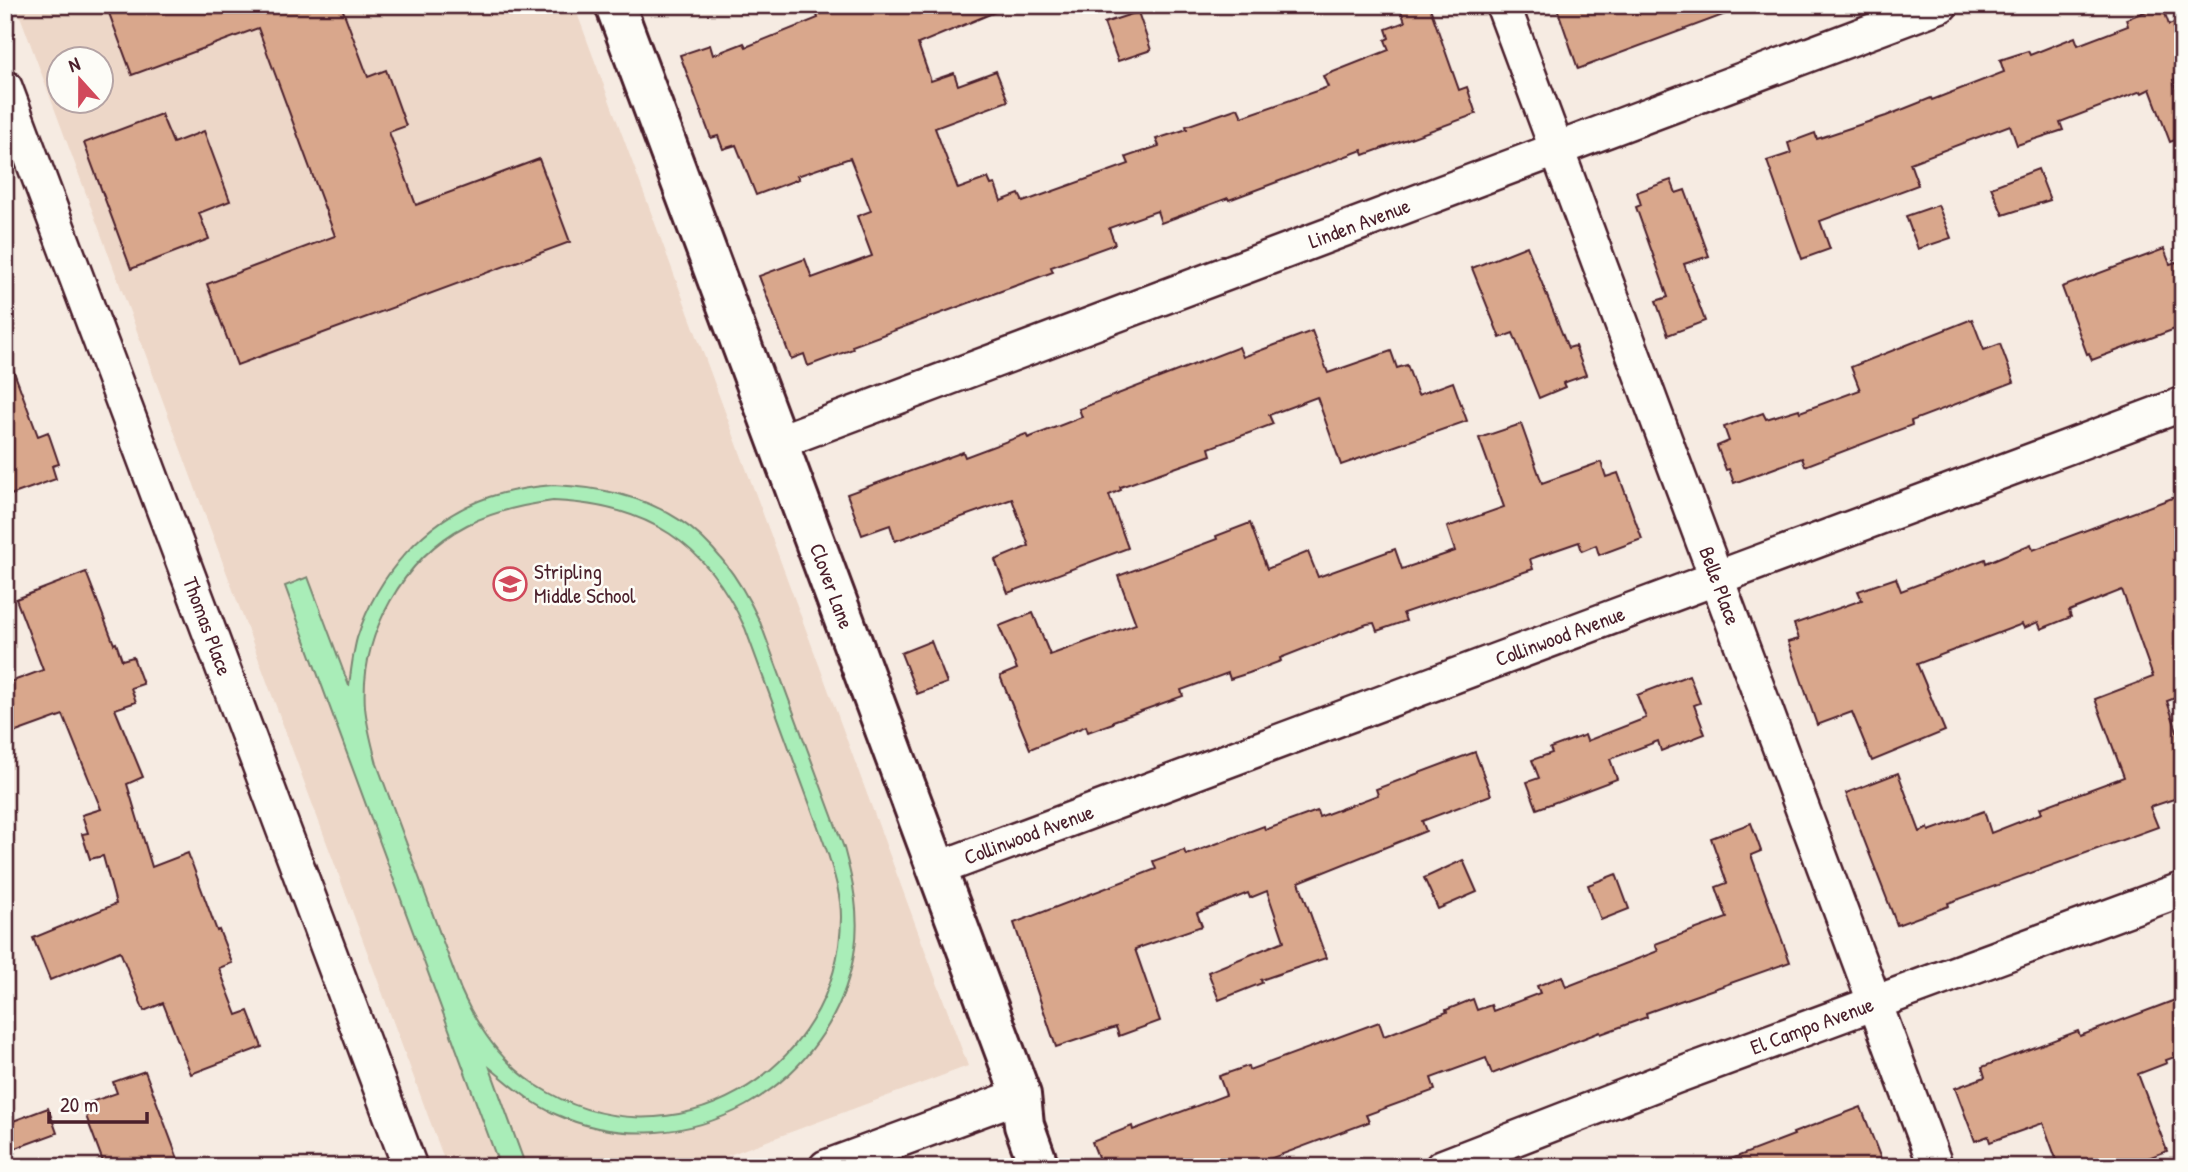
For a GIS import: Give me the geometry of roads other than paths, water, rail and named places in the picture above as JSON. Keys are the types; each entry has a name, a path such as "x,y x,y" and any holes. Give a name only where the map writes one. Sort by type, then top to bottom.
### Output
{"street":[{"name":"Clover Lane","path":"616,5 1021,1096 1024,1125 1039,1167"},
{"name":"Belle Place","path":"1503,5 1936,1167"},
{"name":"Linden Avenue","path":"778,442 1941,5"},
{"name":"Thomas Place","path":"5,87 410,1167"},
{"name":"Collinwood Avenue","path":"937,869 2183,404"},
{"name":"El Campo Avenue","path":"1442,1167 1661,1082 2183,889"},
{"path":"827,1167 1021,1096"}],"place":[{"name":"Stripling Middle School","path":"510,584"}]}
